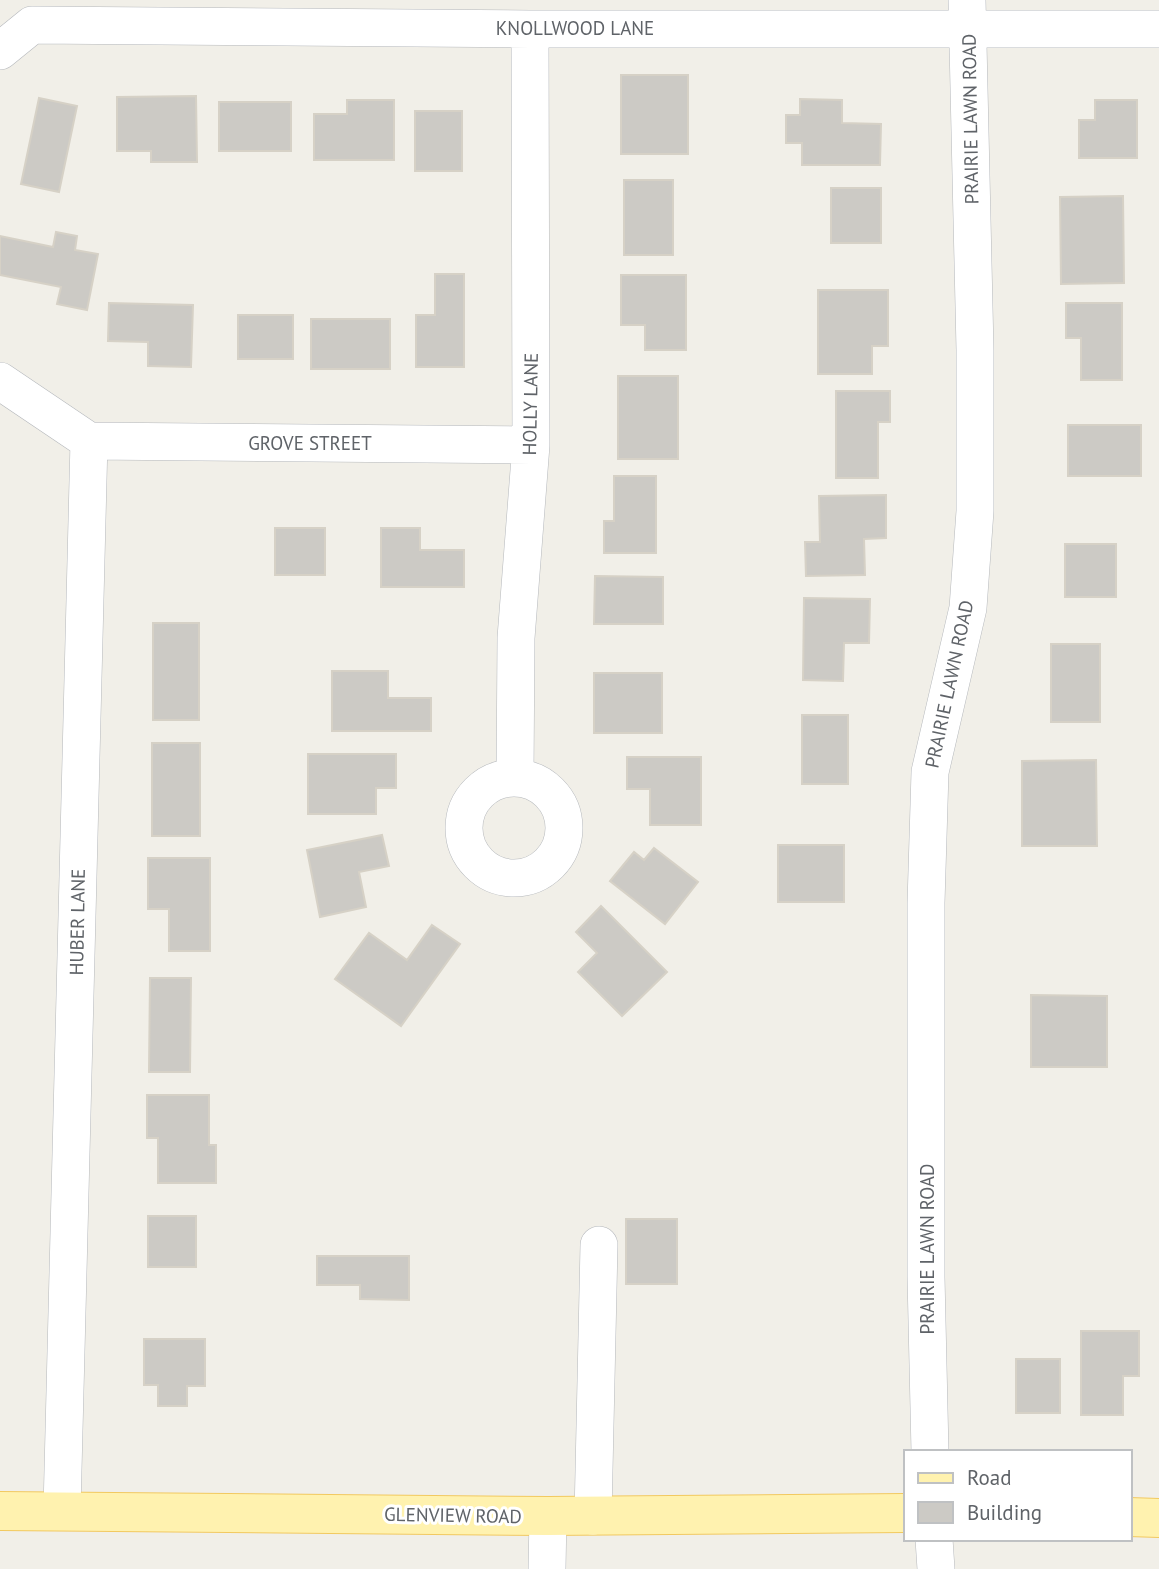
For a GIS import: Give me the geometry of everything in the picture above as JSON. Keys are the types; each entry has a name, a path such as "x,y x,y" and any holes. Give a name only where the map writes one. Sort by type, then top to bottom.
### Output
{"main road":[{"name":"GLENVIEW ROAD","path":"0,1511 548,1516 904,1513"},
{"path":"1131,1517 1159,1518"}],"street":[{"name":"KNOLLWOOD LANE","path":"0,51 32,25 530,29 967,14 1159,29"},
{"name":"PRAIRIE LAWN ROAD","path":"930,1450 926,1277 926,903 930,772 968,608 975,511 975,350 967,14"},
{"name":"HOLLY LANE","path":"515,778 516,638 531,445 530,29"},
{"path":"0,381 89,441"},
{"name":"GROVE STREET","path":"89,441 531,445"},
{"name":"HUBER LANE","path":"62,1510 89,441"},
{"path":"593,1516 599,1245"},
{"path":"547,1569 548,1516"},
{"path":"934,1541 936,1569"}],"building":[{"path":"621,75 688,75 688,154 621,154"},
{"path":"196,96 197,162 151,162 151,151 117,151 117,97"},
{"path":"39,98 77,106 59,192 21,184"},
{"path":"800,99 842,100 842,123 881,124 880,165 802,165 802,143 786,143 786,115 800,115"},
{"path":"347,100 394,100 394,160 314,160 314,114 347,114"},
{"path":"1095,100 1137,100 1137,158 1079,158 1079,120 1095,120"},
{"path":"219,102 291,102 291,151 219,151"},
{"path":"415,111 462,111 462,171 415,171"},
{"path":"624,180 673,180 673,255 624,255"},
{"path":"831,188 881,188 881,243 831,243"},
{"path":"1123,196 1124,283 1061,284 1060,197"},
{"path":"56,232 77,236 75,250 98,254 87,310 57,304 61,287 0,275 0,236 53,247"},
{"path":"435,274 464,274 464,367 416,367 416,315 435,315"},
{"path":"621,275 686,275 686,350 645,350 645,325 621,325"},
{"path":"818,290 888,290 888,346 872,346 872,374 818,374"},
{"path":"109,303 193,305 191,367 148,366 148,342 108,341"},
{"path":"1066,303 1122,303 1122,380 1081,380 1081,338 1066,338"},
{"path":"238,315 293,315 293,359 238,359"},
{"path":"311,319 390,319 390,369 311,369"},
{"path":"618,376 678,376 678,459 618,459"},
{"path":"836,391 890,391 890,422 878,422 878,478 836,478"},
{"path":"1068,425 1141,425 1141,476 1068,476"},
{"path":"614,476 656,476 656,553 604,553 604,521 614,521"},
{"path":"886,495 886,538 864,539 865,575 806,576 805,542 820,542 819,496"},
{"path":"275,528 325,528 325,575 275,575"},
{"path":"381,528 420,528 420,550 464,550 464,587 381,587"},
{"path":"1065,544 1116,544 1116,597 1065,597"},
{"path":"595,576 663,577 663,624 594,624"},
{"path":"804,598 870,599 869,643 844,643 843,681 803,680"},
{"path":"153,623 199,623 199,720 153,720"},
{"path":"1051,644 1100,644 1100,722 1051,722"},
{"path":"332,671 388,671 388,698 431,698 431,731 332,731"},
{"path":"594,673 662,673 662,733 594,733"},
{"path":"802,715 848,715 848,784 802,784"},
{"path":"152,743 200,743 200,836 152,836"},
{"path":"308,754 396,754 396,788 376,788 376,814 308,814"},
{"path":"627,757 701,757 701,825 650,825 650,789 627,789"},
{"path":"1096,760 1097,846 1022,846 1022,761"},
{"path":"382,835 389,866 359,872 366,907 320,917 307,850"},
{"path":"778,845 844,845 844,902 778,902"},
{"path":"654,848 698,882 665,924 610,881 634,852 644,860"},
{"path":"148,858 210,858 210,951 169,951 169,909 148,909"},
{"path":"601,906 667,972 622,1016 578,972 597,953 576,932"},
{"path":"432,925 460,944 401,1026 335,979 369,933 407,960"},
{"path":"150,978 191,978 190,1072 149,1072"},
{"path":"1031,995 1107,996 1107,1067 1031,1067"},
{"path":"147,1095 209,1095 209,1145 216,1145 216,1183 158,1183 158,1138 147,1138"},
{"path":"148,1216 196,1216 196,1267 148,1267"},
{"path":"626,1219 677,1219 677,1284 626,1284"},
{"path":"317,1256 409,1256 409,1300 360,1299 360,1285 317,1285"},
{"path":"1081,1331 1139,1331 1139,1376 1123,1376 1123,1415 1081,1415"},
{"path":"144,1339 205,1339 205,1386 187,1386 187,1406 158,1406 158,1385 144,1385"},
{"path":"1016,1359 1060,1359 1060,1413 1016,1413"}]}
